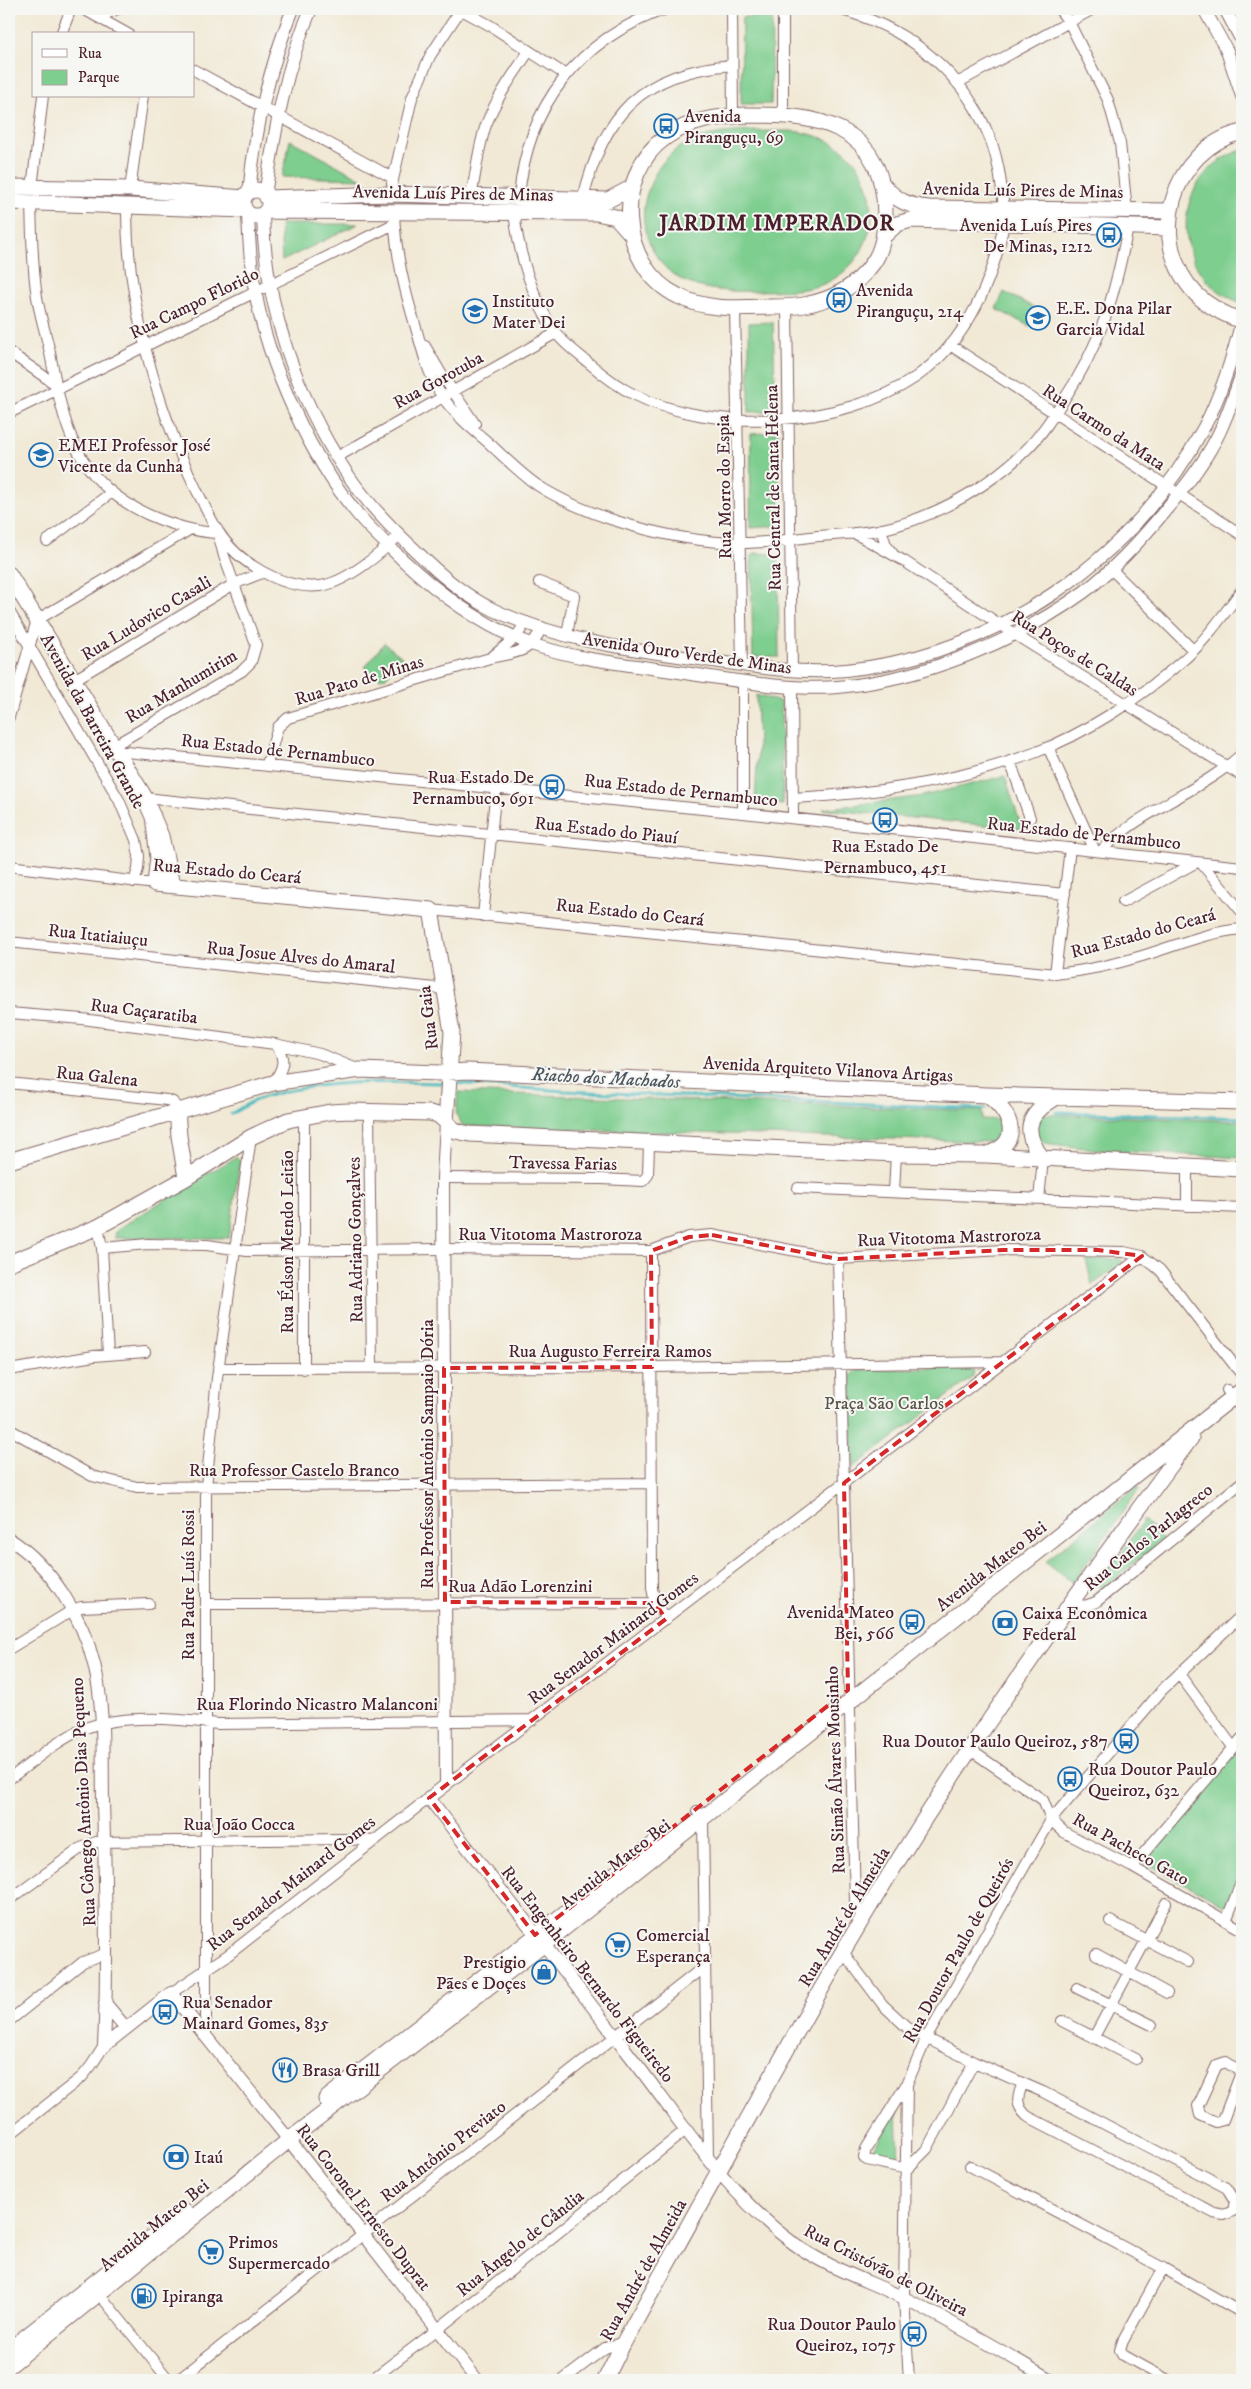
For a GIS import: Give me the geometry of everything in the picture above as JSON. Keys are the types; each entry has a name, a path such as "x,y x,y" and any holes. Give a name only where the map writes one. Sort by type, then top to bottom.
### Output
{"main road":[{"path":"783,115 819,121 842,131 858,141 877,167 883,185 885,235 874,261 860,278 843,292 828,299 803,306 735,308 698,305 676,296 659,284 650,273 631,234 629,204 631,188 649,152 666,137 688,124 716,117 783,115"},
{"path":"1242,132 1214,144 1197,156 1175,191 1168,228 1170,246 1176,264 1196,294 1210,306 1242,321"},
{"name":"Avenida Luís Pires de Minas","path":"883,185 898,200 914,206 1170,211"},
{"path":"9,187 32,195 127,206 246,204"},
{"name":"Avenida Luís Pires de Minas","path":"266,204 390,194 608,200 631,188"},
{"path":"9,202 32,195 130,190 246,204 254,216 266,204 257,190 246,204"},
{"name":"Avenida Luís Pires de Minas","path":"266,204 394,217 514,213 610,214 621,221 631,234"},
{"name":"Avenida Luís Pires de Minas","path":"885,235 897,224 911,220 1168,228"},
{"name":"Avenida da Barreira Grande","path":"9,574 145,798 167,856 172,885"},
{"name":"Avenida da Barreira Grande","path":"153,816 158,857 155,884"},
{"name":"Rua Estado do Ceará","path":"155,884 431,910"},
{"name":"Rua Gaia","path":"431,910 452,1032 446,1122"},
{"name":"Avenida Arquiteto Vilanova Artigas","path":"9,1161 273,1083 360,1070 448,1077 1057,1098 1242,1102"},
{"path":"986,1154 1004,1148 1010,1133 1005,1111 988,1095"},
{"path":"1043,1159 1033,1145 1030,1136 1031,1123 1041,1107 1057,1098"},
{"path":"177,1110 186,1178"},
{"path":"9,1263 98,1227 186,1178 268,1127 304,1116 330,1112 430,1113 438,1115 456,1131 470,1134 649,1144 896,1154 986,1154 1043,1159 1242,1169"},
{"name":"Avenida Mateo Bei","path":"1151,1456 1236,1397 1242,1376"},
{"name":"Avenida Mateo Bei","path":"9,2366 96,2289 286,2136 700,1815 1151,1456 1236,1397"},
{"name":"Rua André de Almeida","path":"605,2380 624,2342 719,2172 863,1919 970,1749 1070,1603 1202,1422"},
{"name":"Rua André de Almeida","path":"1148,1495 1152,1480 1151,1456"},
{"name":"Avenida Mateo Bei","path":"9,2350 96,2289"}],"street":[{"path":"62,32 71,9"},
{"path":"83,9 124,32"},
{"path":"98,17 118,9"},
{"name":"Avenida Ouro Verde de Minas","path":"293,9 272,66 262,108 246,204 249,250 255,292 275,360 300,421 342,493 360,517 388,546 434,588 474,615 533,644 615,662 743,681 792,686 834,687 906,676 990,646 1041,620 1086,591 1145,535 1191,479 1217,438 1242,374"},
{"name":"Avenida Ouro Verde de Minas","path":"311,9 292,57 278,117 266,204 264,248 270,284 293,365 313,414 336,456 365,498 435,570 493,610 526,622 608,646 742,665 842,670 906,660 949,646 1000,625 1082,574 1112,547 1166,486 1204,427 1215,405 1242,321"},
{"path":"390,194 392,178 412,98 430,56 460,9 484,21 566,75"},
{"path":"519,197 527,147 539,116 566,75 606,38 645,16 666,9"},
{"path":"732,9 733,116"},
{"path":"783,9 783,115"},
{"path":"837,9 879,22 901,33 928,52 958,83 987,130 996,159 1004,208"},
{"path":"1060,9 1097,75 1110,109 1120,143 1127,211"},
{"path":"958,83 1093,9"},
{"path":"1204,9 1227,51 1242,96"},
{"path":"1225,9 1242,41"},
{"path":"471,197 481,142 487,123 498,99 529,51"},
{"path":"583,199 594,157 605,134 635,100 652,88 675,76 702,69 732,65"},
{"path":"195,71 392,178"},
{"path":"43,98 32,195 32,264 37,299 67,428 81,460 96,478 112,492 138,510 189,530 218,533"},
{"path":"130,190 143,98"},
{"name":"Rua Manhumirim","path":"115,748 242,671 251,662 256,645 218,533 175,442 149,362 131,267 127,206"},
{"path":"514,213 522,254 531,283 556,333 568,346 608,379 633,394 686,412 739,418 789,419 850,409 886,394 916,376 950,345 961,332 979,302 989,280 1004,224"},
{"path":"394,217 401,280 428,367 442,397 491,445 536,484 579,507 624,522 678,536 741,543 854,533 881,529 909,521 937,509 982,484 1027,449 1055,414 1086,364 1099,338 1115,290 1128,227"},
{"name":"Rua Campo Florido","path":"9,413 56,387 255,292 394,217"},
{"name":"Rua Central de Santa Helena","path":"787,306 792,669"},
{"name":"Rua Morro do Espia","path":"735,308 739,418 742,665"},
{"path":"415,327 452,391 491,445"},
{"name":"Rua Gorotuba","path":"336,456 556,333"},
{"name":"Rua Carmo da Mata","path":"950,345 1242,535"},
{"path":"9,352 56,387"},
{"path":"47,541 112,492"},
{"path":"881,529 886,545 893,555"},
{"path":"9,718 37,620 189,530"},
{"name":"Rua Manhumirim","path":"218,533 246,561 262,572 296,584 321,586 341,578 363,565 399,535"},
{"name":"Rua Poços de Caldas","path":"854,533 893,555 1014,634 1242,776"},
{"path":"1111,569 1193,650"},
{"name":"Rua Ludovico Casali","path":"74,680 234,584 262,572"},
{"path":"539,582 574,596 567,635"},
{"path":"793,798 853,794 953,777 1010,762 1048,747 1109,715 1181,662 1206,637 1242,590"},
{"name":"Avenida da Barreira Grande","path":"9,611 119,800 136,840 139,856 134,882"},
{"path":"516,637 526,622"},
{"path":"533,644 542,627"},
{"name":"Rua Pato de Minas","path":"490,658 516,637"},
{"name":"Rua Pato de Minas","path":"267,764 278,727 288,718 490,658 521,651 533,644"},
{"path":"743,681 743,813"},
{"path":"792,686 793,818"},
{"path":"1048,747 1098,851 1132,824 1203,784 1242,754"},
{"name":"Rua Estado de Pernambuco","path":"115,748 793,818 1242,867"},
{"path":"1010,762 1030,818"},
{"path":"483,916 496,788"},
{"name":"Rua Estado do Piauí","path":"145,798 1065,894"},
{"path":"1055,974 1070,848"},
{"path":"1123,902 1199,863 1242,912"},
{"name":"Rua Estado do Ceará","path":"9,866 155,884"},
{"name":"Rua Estado do Ceará","path":"431,910 1055,974 1087,971 1211,934 1242,929"},
{"name":"Rua Itatiaiuçu","path":"9,942 185,960"},
{"name":"Rua Josue Alves do Amaral","path":"185,960 258,970 444,989"},
{"name":"Rua Caçaratiba","path":"9,1013 82,1019 275,1044 320,1054 360,1070"},
{"path":"273,1083 282,1070 283,1061 281,1051 275,1044"},
{"name":"Rua Galena","path":"9,1083 167,1100 172,1102 177,1110"},
{"name":"Rua Adriano Gonçalves","path":"369,1111 372,1368"},
{"name":"Rua Édson Mendo Leitão","path":"304,1116 302,1250 304,1369"},
{"name":"Rua Professor Antônio Sampaio Dória","path":"446,1122 443,1178 446,1785"},
{"name":"Rua Padre Luís Rossi","path":"206,2036 206,1487 218,1368 251,1137"},
{"name":"Travessa Farias","path":"443,1178 643,1181 648,1175 649,1144"},
{"path":"894,1192 896,1154"},
{"path":"1039,1199 1043,1159"},
{"path":"1187,1206 1188,1166"},
{"path":"798,1188 1242,1208"},
{"path":"98,1227 102,1248 108,1355"},
{"name":"Rua Vitotoma Mastroroza","path":"102,1248 148,1244 235,1249 302,1250 651,1251 689,1237 712,1235 838,1259 1004,1250 1098,1250 1124,1252 1142,1256"},
{"path":"651,1251 652,1588 655,1603 666,1619"},
{"path":"1142,1256 1160,1270 1242,1376"},
{"name":"Rua Senador Mainard Gomes","path":"104,2046 125,2027 207,1969 1142,1256"},
{"name":"Rua Simão Álvares Mousinho","path":"838,1259 855,1902 863,1919"},
{"path":"9,1370 108,1355 145,1352"},
{"name":"Rua Augusto Ferreira Ramos","path":"218,1368 652,1367 1002,1362"},
{"name":"Rua Professor Castelo Branco","path":"9,1429 80,1470 113,1483 137,1487 652,1483"},
{"name":"Rua Carlos Parlagreco","path":"1070,1603 1085,1606 1096,1602 1242,1482"},
{"name":"Rua Cônego Antônio Dias Pequeno","path":"9,1539 37,1563 56,1585 84,1635 94,1664 101,1723 107,1953 104,2046"},
{"name":"Rua Adão Lorenzini","path":"206,1604 655,1603"},
{"path":"9,1648 71,1611 94,1605 149,1604"},
{"name":"Rua Doutor Paulo de Queirós","path":"909,2380 904,2298 907,2084 927,2037 1051,1820 1163,1689 1242,1615"},
{"path":"1179,1674 1233,1747"},
{"name":"Rua Florindo Nicastro Malanconi","path":"9,1779 80,1730 101,1723 149,1720 206,1723 533,1720"},
{"path":"1132,1867 1242,1738"},
{"name":"Rua Pacheco Gato","path":"970,1749 1043,1800 1051,1820 1064,1832 1132,1867 1169,1897 1226,1921 1242,1930"},
{"name":"Rua Engenheiro Bernardo Figueiredo","path":"429,1798 719,2172"},
{"path":"700,1815 708,2158"},
{"name":"Rua João Cocca","path":"9,1900 82,1848 104,1841 375,1841"},
{"path":"1226,1921 1242,1880"},
{"path":"1094,2037 1169,1897"},
{"path":"1110,1921 1188,1962"},
{"path":"843,1952 890,2012 910,2030 974,2062 1023,2083 1227,2188 1235,2200 1233,2211 1224,2216 1214,2214 1027,2116 1018,2105 1017,2096 1023,2083"},
{"path":"9,2021 83,1962 107,1953"},
{"path":"1096,1954 1167,1992"},
{"name":"Rua Antônio Previato","path":"178,2380 705,1966"},
{"path":"1076,1988 1152,2025"},
{"path":"171,1993 206,2036"},
{"path":"105,2003 125,2027"},
{"path":"1062,2021 1136,2059"},
{"name":"Rua Coronel Ernesto Duprat","path":"206,2036 478,2380"},
{"path":"9,2135 82,2077 92,2066 104,2046"},
{"path":"907,2084 866,2149 864,2158 871,2162 906,2169 927,2149 974,2062"},
{"path":"1226,2062 1242,2072 1223,2120 1216,2122 1200,2115 1198,2106 1217,2065 1226,2062"},
{"name":"Rua Ângelo de Cândia","path":"371,2380 438,2329 687,2129"},
{"path":"970,2166 1163,2268 1242,2313"},
{"name":"Rua Cristóvão de Oliveira","path":"719,2172 771,2225 794,2244 836,2268 904,2298 971,2333 1051,2380"},
{"path":"1163,2268 1123,2340 1120,2350 1123,2355 1168,2380"},
{"path":"96,2289 170,2380"},
{"path":"563,2380 605,2348 624,2342"}],"highlighted area":[{"path":"712,1235 838,1259 1004,1250 1098,1250 1142,1256 844,1483 848,1690 535,1935 429,1798 666,1619 655,1603 445,1602 444,1368 652,1367 651,1251 689,1237"}],"green space":[{"path":"742,17 772,17 771,104 741,104"},
{"path":"748,131 790,131 822,138 841,148 849,155 862,173 871,205 871,222 867,238 860,253 850,266 837,277 821,285 806,289 790,290 726,291 711,289 696,286 670,272 660,261 651,246 644,224 646,195 659,167 673,152 689,142 708,136"},
{"path":"290,140 362,179 282,177"},
{"path":"1242,150 1242,303 1218,290 1200,272 1190,250 1186,226 1190,202 1200,181 1217,162"},
{"path":"280,224 358,224 282,261"},
{"path":"1004,292 1037,309 1029,326 996,309"},
{"path":"773,322 776,411 749,412 749,323"},
{"path":"778,432 780,526 750,528 751,434"},
{"path":"755,553 774,554 778,559 779,657 753,657 751,557"},
{"path":"384,643 402,657 386,677 380,678 365,667"},
{"path":"756,695 781,702 783,805 755,802 758,746"},
{"path":"1005,776 1022,829 823,809 923,796"},
{"path":"458,1092 982,1111 982,1119 1006,1120 1005,1133 997,1141 992,1142 463,1126 456,1114"},
{"path":"1039,1114 1242,1121 1242,1158 1100,1150 1044,1143 1037,1137 1036,1122"},
{"path":"236,1156 240,1161 229,1238 115,1238 116,1230"},
{"path":"1086,1259 1119,1259 1123,1263 1092,1285"},
{"name":"Praça São Carlos","path":"967,1367 974,1371 973,1377 853,1468 851,1375 856,1370"},
{"path":"1137,1486 1139,1489 1073,1583 1045,1562"},
{"path":"1144,1520 1163,1539 1104,1589 1101,1589 1098,1585"},
{"path":"1242,1741 1242,1864 1229,1907 1143,1862 1234,1748"},
{"path":"897,2110 899,2163 869,2155"}],"waterway":[{"name":"Riacho dos Machados","path":"231,1114 261,1098 306,1088 352,1083 445,1083"},
{"name":"Riacho dos Machados","path":"453,1083 564,1091 985,1109"},
{"name":"Riacho dos Machados","path":"1056,1112 1242,1118"}],"place":[{"name":"Avenida Piranguçu, 69","path":"666,126"},
{"name":"Avenida Luís Pires De Minas, 1212","path":"1109,235"},
{"name":"Avenida Piranguçu, 214","path":"839,300"},
{"name":"Instituto Mater Dei","path":"475,311"},
{"name":"E.E. Dona Pilar Garcia Vidal","path":"1038,318"},
{"name":"EMEI Professor José Vicente da Cunha","path":"41,455"},
{"name":"Rua Estado De Pernambuco, 691","path":"552,787"},
{"name":"Rua Estado De Pernambuco, 451","path":"885,820"},
{"name":"Avenida Mateo Bei, 566","path":"912,1622"},
{"name":"Caixa Econômica Federal","path":"1005,1623"},
{"name":"Rua Doutor Paulo Queiroz, 587","path":"1126,1741"},
{"name":"Rua Doutor Paulo Queiroz, 632","path":"1070,1779"},
{"name":"Comercial Esperança","path":"618,1945"},
{"name":"Prestigio Pães e Doçes","path":"544,1972"},
{"name":"Rua Senador Mainard Gomes, 835","path":"165,2012"},
{"name":"Brasa Grill","path":"285,2070"},
{"name":"Itaú","path":"176,2157"},
{"name":"Primos Supermercado","path":"211,2252"},
{"name":"Ipiranga","path":"144,2296"},
{"name":"Rua Doutor Paulo Queiroz, 1075","path":"914,2334"}],"district":[{"name":"JARDIM IMPERADOR","path":"777,222"}]}
